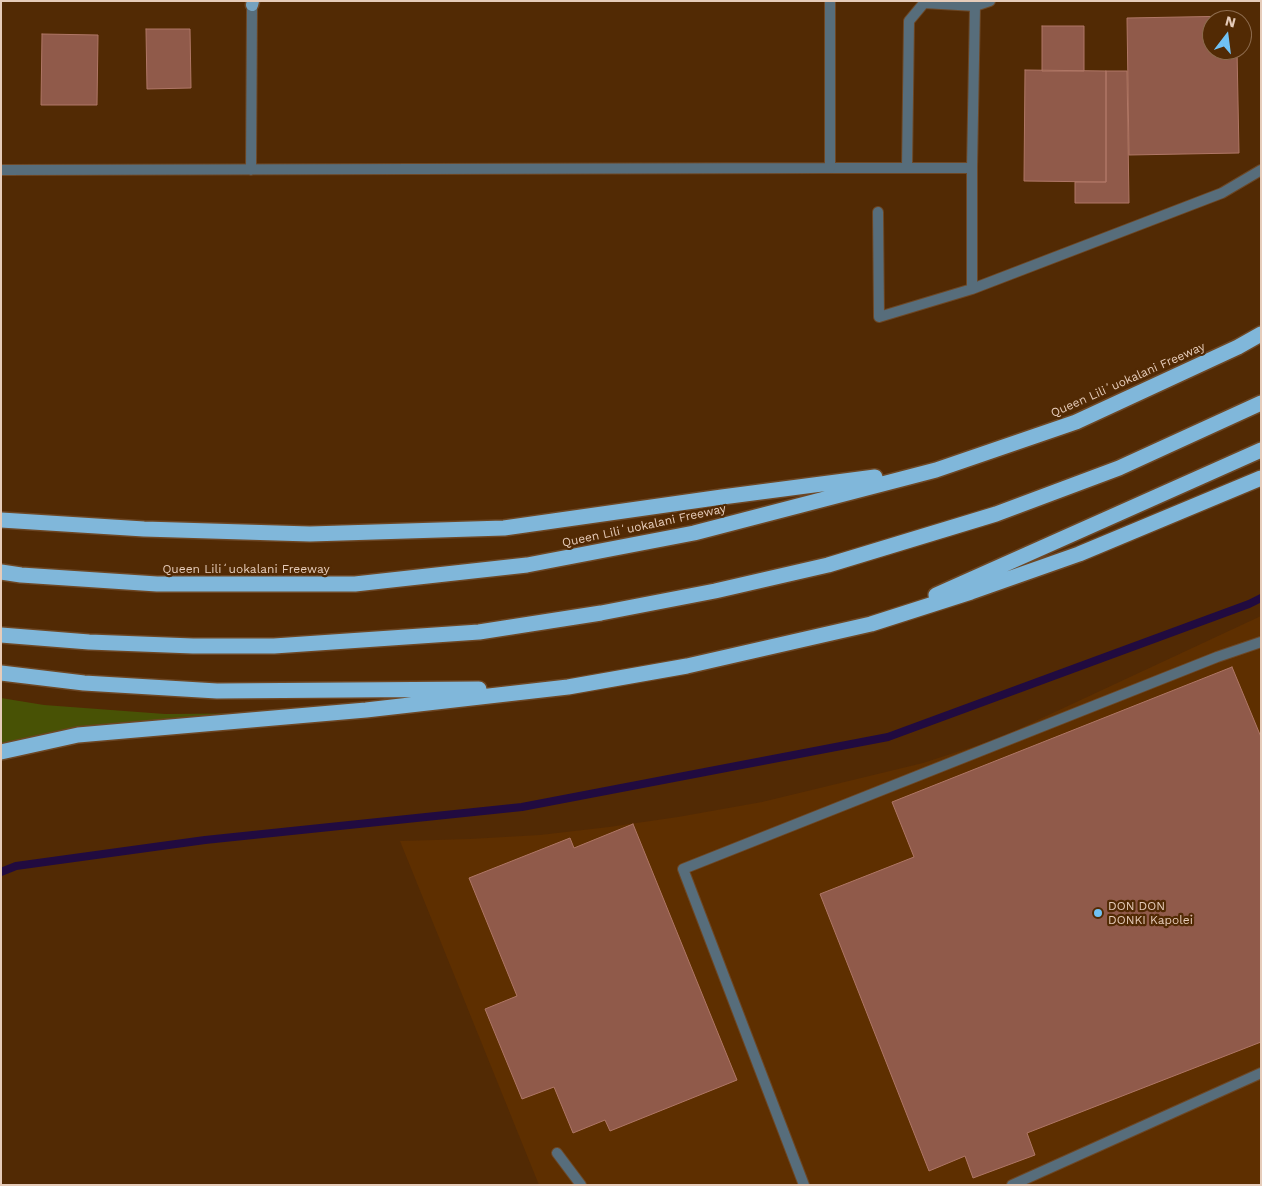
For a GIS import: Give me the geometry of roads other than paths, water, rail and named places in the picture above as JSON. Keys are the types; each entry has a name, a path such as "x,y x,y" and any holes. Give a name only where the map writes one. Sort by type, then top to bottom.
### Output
{"highway":[{"name":"Queen Liliʻuokalani Freeway","path":"1,572 157,584 355,584 527,565 694,533 936,470 1076,422 1238,347 1261,334"},
{"path":"1,636 193,646 274,646 479,632 601,613 715,591 828,565 996,514 1119,468 1261,403"},
{"path":"871,624 1261,450"},
{"path":"1,520 144,529 310,534 504,528 722,497 936,470"},
{"path":"1,752 78,735 356,711 568,687 687,666 871,624 972,592 1079,554 1261,478"},
{"path":"1,672 84,683 217,691 568,687"}],"street":[{"path":"830,1 830,168"},
{"path":"907,168 909,21 924,3 975,6 990,1"},
{"path":"251,170 252,2"},
{"path":"972,289 975,6"},
{"path":"1,170 972,168"},
{"path":"878,212 879,317 972,289 1222,193 1261,170"},
{"path":"804,1185 682,870 1261,642"},
{"path":"1012,1185 1261,1073"},
{"path":"557,1153 581,1185"}],"waterway":[{"path":"1,872 16,866 205,840 522,807 888,737 1261,598"}],"place":[{"name":"DON DON DONKI Kapolei","path":"1098,913"}]}
